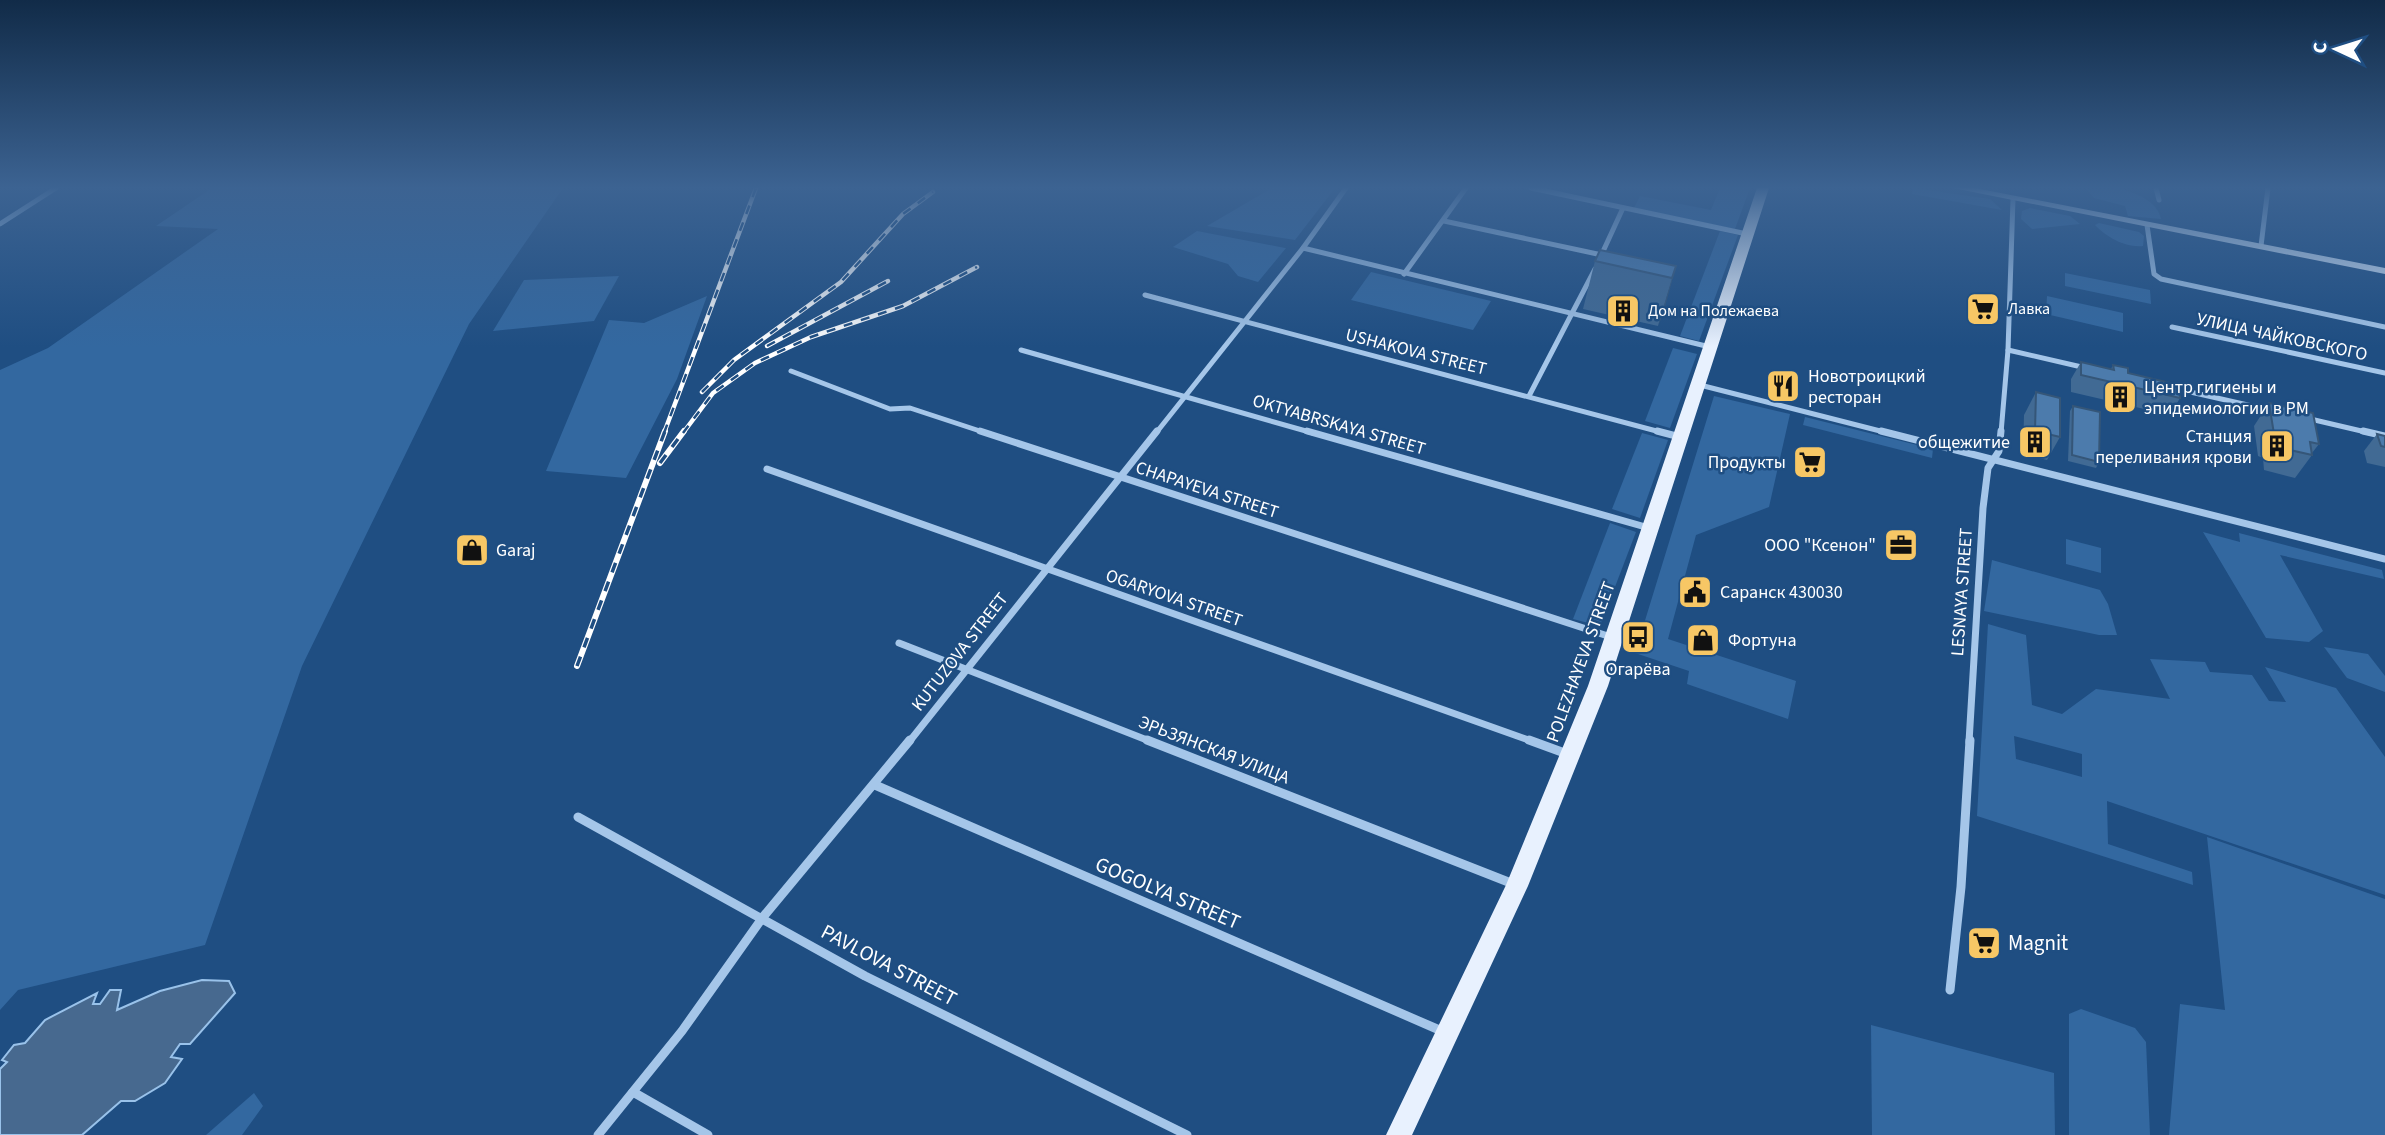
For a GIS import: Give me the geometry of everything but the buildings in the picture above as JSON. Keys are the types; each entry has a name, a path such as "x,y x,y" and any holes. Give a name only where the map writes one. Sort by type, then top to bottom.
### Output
{"main road":[{"name":"POLEZHAYEVA STREET","path":"1399,1135 1517,886 1571,755 1615,638 1745,241"},
{"path":"2234,241 2385,271"}],"street":[{"name":"KUTUZOVA STREET","path":"598,1135 682,1031 763,917 875,785 1308,241"},
{"path":"1404,274 1429,241"},
{"path":"1537,241 1602,255"},
{"path":"1529,396 1608,241"},
{"name":"LESNAYA STREET","path":"1950,990 1956,912 1961,887 1983,508 1988,468 2000,451 2008,350 2012,241"},
{"path":"2149,241 2154,274 2161,279 2385,327"},
{"path":"2261,246 2262,241"},
{"path":"1303,248 1710,347"},
{"name":"USHAKOVA STREET","path":"1145,295 1680,437"},
{"name":"УЛИЦА ЧАЙКОВСКОГО","path":"2172,327 2385,373"},
{"name":"OKTYABRSKAYA STREET","path":"1021,350 1649,528"},
{"path":"2008,350 2100,372"},
{"name":"CHAPAYEVA STREET","path":"791,371 890,409 910,408 1615,638"},
{"path":"1696,384 2385,559"},
{"path":"2162,386 2280,412"},
{"path":"2293,415 2385,436"},
{"name":"OGARYOVA STREET","path":"767,469 1571,755"},
{"name":"ЭРЬЗЯНСКАЯ УЛИЦА","path":"900,643 1517,886"},
{"name":"GOGOLYA STREET","path":"875,785 1448,1034"},
{"name":"PAVLOVA STREET","path":"578,817 865,975 1187,1135"},
{"path":"633,1091 708,1135"}],"shaded area":[{"path":"201,241 526,241 469,324 302,666 205,945 18,990 0,1010 0,370 48,348"},
{"path":"1182,241 1249,241 1286,248 1258,282 1238,276 1228,264 1173,247"},
{"path":"1716,241 1736,241 1699,341 1680,336"},
{"path":"2117,241 2144,241 2143,246"},
{"path":"1371,272 1491,301 1473,330 1351,300"},
{"path":"2065,273 2150,290 2151,304 2065,286"},
{"path":"619,276 594,321 493,331 524,280"},
{"path":"707,296 677,379 626,478 546,471 609,320 644,323"},
{"path":"2047,296 2123,313 2123,332 2046,314"},
{"path":"1673,348 1697,354 1670,428 1645,421"},
{"path":"1714,396 1790,414 1769,507 1696,535 1668,639 1796,681 1788,719 1687,684 1689,671 1635,653"},
{"path":"1805,417 1933,449 1932,458 1803,425"},
{"path":"1642,433 1668,440 1640,518 1612,509"},
{"path":"1610,523 1636,532 1600,626 1573,619"},
{"path":"2203,532 2240,542 2239,533 2382,570 2384,579 2280,555 2323,631 2309,642 2266,638"},
{"path":"2066,539 2101,548 2101,573 2066,564"},
{"path":"1992,560 2100,590 2108,604 2117,635 2099,635 1984,611"},
{"path":"1988,624 2026,635 2032,705 2062,714 2096,689 2170,699 2150,659 2205,662 2210,672 2252,675 2269,701 2286,702 2265,667 2336,688 2385,757 2385,895 2107,801 2108,844 2192,872 2193,885 1977,816","holes":["2014,736 2082,754 2082,777 2016,759"]},
{"path":"2324,647 2368,654 2385,676 2385,692 2347,678"},
{"path":"2207,837 2385,899 2385,1135 2169,1135 2180,1004 2225,1010"},
{"path":"202,980 229,981 235,993 190,1044 180,1044 171,1057 182,1059 165,1083 135,1101 121,1101 82,1135 0,1135 0,1069 7,1062 2,1060 14,1045 25,1043 45,1020 97,993 93,1004 100,1004 110,990 121,990 117,1010 160,991"},
{"path":"2081,1009 2135,1028 2146,1042 2150,1135 2069,1135 2069,1014"},
{"path":"1871,1025 2054,1073 2055,1135 1872,1135"},
{"path":"254,1093 263,1106 242,1135 206,1135"}],"railway":[{"path":"664,433 736,241"},
{"path":"702,392 734,360 841,282 878,241"},
{"path":"683,433 713,393 755,363 811,337 903,306 977,267"},
{"path":"767,346 888,281"},
{"path":"577,666 665,431"},
{"path":"660,463 684,431"}],"place":[{"name":"Лавка","path":"1983,309"},
{"name":"Дом на Полежаева","path":"1623,311"},
{"name":"Новотроицкий ресторан","path":"1783,386"},
{"name":"Центр гигиены и эпидемиологии в РМ","path":"2120,397"},
{"name":"общежитие","path":"2035,442"},
{"name":"Станция переливания крови","path":"2277,446"},
{"name":"Продукты","path":"1810,462"},
{"name":"ООО \"Ксенон\"","path":"1901,545"},
{"name":"Garaj","path":"472,550"},
{"name":"Саранск 430030","path":"1695,592"},
{"name":"Огарёва","path":"1638,637"},
{"name":"Фортуна","path":"1703,640"},
{"name":"Magnit","path":"1984,943"}]}
